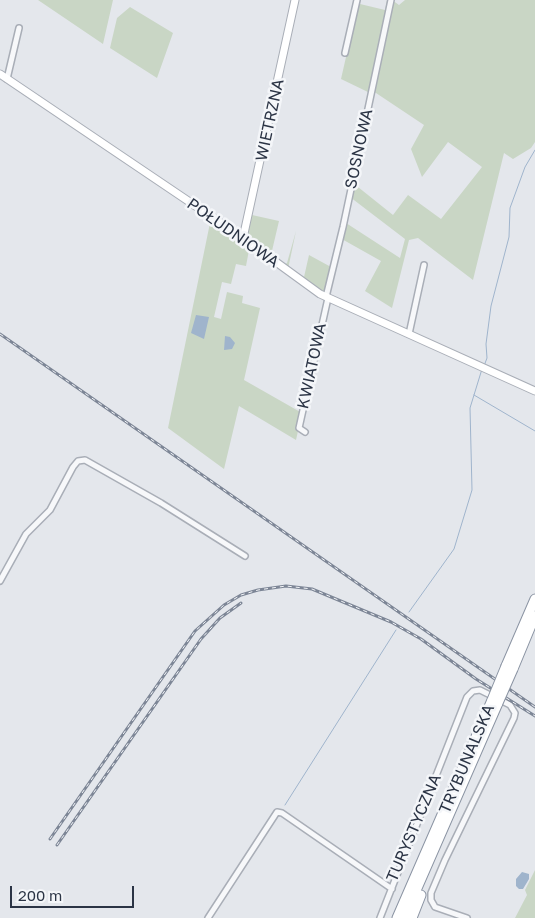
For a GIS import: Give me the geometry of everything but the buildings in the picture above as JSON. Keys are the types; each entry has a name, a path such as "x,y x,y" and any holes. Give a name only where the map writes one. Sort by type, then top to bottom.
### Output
{"highway":[{"name":"TRYBUNALSKA","path":"510,667 535,598"},
{"name":"TRYBUNALSKA","path":"397,918 510,667 535,616"},
{"name":"TRYBUNALSKA","path":"404,918 437,846 495,701"},
{"path":"412,918 437,846"}],"street":[{"name":"WIETRZNA","path":"243,238 295,0"},
{"path":"345,53 357,0"},
{"name":"SOSNOWA","path":"327,297 391,0"},
{"path":"7,79 19,28"},
{"name":"POŁUDNIOWA","path":"0,74 327,297 535,391"},
{"path":"409,334 424,265"},
{"name":"KWIATOWA","path":"304,432 300,428 327,297"},
{"path":"0,582 26,534 50,510 73,467 78,461 85,460 161,503 245,556"},
{"name":"TURYSTYCZNA","path":"208,918 277,812 282,813 392,889 467,697 473,691 484,691 510,705 515,713 514,718 486,773 431,893 431,900 436,907 467,918"},
{"path":"380,918 392,889"}],"green space":[{"path":"38,0 113,0 103,44"},
{"path":"359,0 360,4 385,10 387,0 390,0 370,93 341,79"},
{"path":"392,0 399,5 405,0 535,0 535,142 531,148 513,159 504,153 473,280 418,238 409,240 392,308 365,291 381,261 340,238 346,223 400,258 405,239 350,197 353,183 393,215 408,195 441,219 482,167 448,142 422,177 411,149 424,125 373,91"},
{"path":"130,7 173,33 157,78 110,48 117,18"},
{"path":"252,215 279,221 271,255 284,265 287,263 296,231 288,269 249,241 248,234"},
{"path":"210,223 249,250 246,266 236,264 231,284 222,282 214,317 221,319 227,292 243,296 242,303 260,308 244,380 302,413 296,440 239,406 224,469 168,428"},
{"path":"309,255 331,267 324,292 291,269 304,277"},
{"path":"535,870 535,918 515,918 527,895 525,890"}],"water":[{"path":"196,315 209,317 204,339 191,333"},
{"path":"225,336 230,337 235,343 232,349 224,350"},
{"path":"522,872 529,874 529,879 523,889 519,889 516,886 516,879"}],"waterway":[{"path":"484,366 487,358 486,344 491,306 509,237 510,208 525,167 535,150"},
{"path":"409,612 454,549 472,490 470,408 482,369"},
{"path":"474,395 535,431"},
{"path":"285,805 396,630"}],"railway":[{"path":"0,334 535,707"},
{"path":"50,839 195,631 224,605 241,595 258,590 286,586 312,589 391,622 421,639 476,679 535,716"},
{"path":"57,845 201,639 220,618 241,603"}]}
